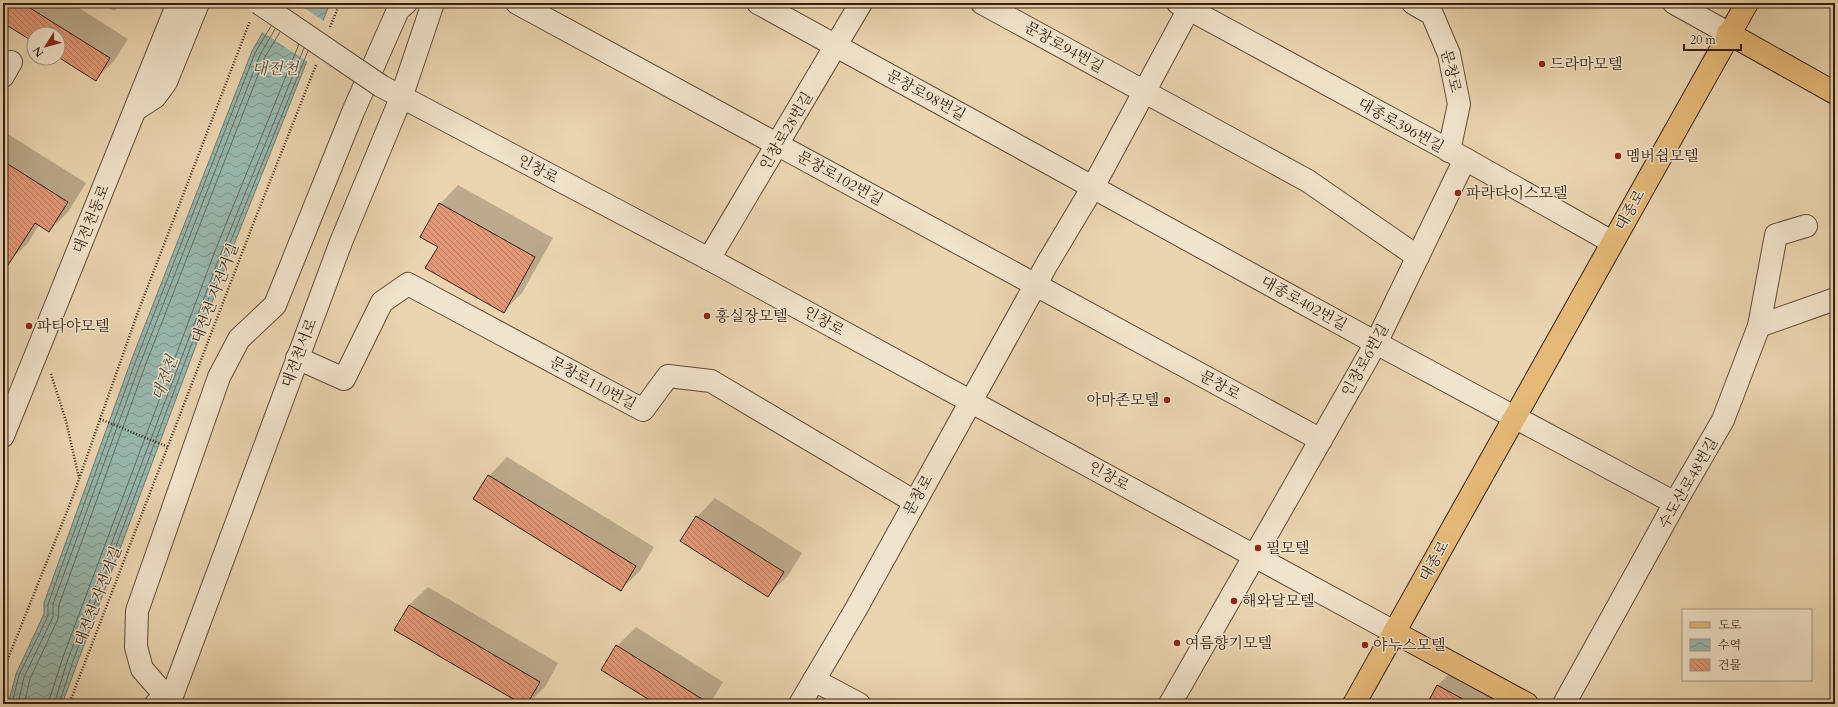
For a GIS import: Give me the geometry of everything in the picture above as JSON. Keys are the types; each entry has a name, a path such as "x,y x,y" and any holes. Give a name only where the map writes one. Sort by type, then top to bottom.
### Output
{"main road":[{"name":"대종로","path":"1354,704 1728,34 1747,4"},
{"path":"1728,34 1835,93"},
{"path":"1394,632 1527,704"}],"street":[{"name":"대전천동로","path":"3,436 178,3"},
{"path":"135,110 155,97 166,82 198,3"},
{"path":"165,703 142,669 136,647 137,611 219,377 239,339 275,305 359,98 398,10 406,3"},
{"name":"대전천서로","path":"165,703 341,242 401,98 434,3"},
{"name":"문창로102번길","path":"517,3 1035,285"},
{"name":"문창로98번길","path":"758,3 1093,187"},
{"name":"인창로28번길","path":"709,259 862,3"},
{"name":"문창로94번길","path":"982,3 1145,92"},
{"name":"문창로","path":"1413,3 1436,9 1449,54 1459,104 1457,155"},
{"path":"1674,3 1728,34"},
{"name":"문창로","path":"800,704 856,609 1035,285 1093,187 1145,92 1186,5"},
{"name":"대종로396번길","path":"1186,5 1612,242"},
{"name":"인창로","path":"255,10 401,98 709,259 1394,632"},
{"path":"1145,92 1308,181 1418,257"},
{"name":"인창로6번길","path":"1170,704 1376,343 1418,257 1457,155"},
{"name":"대종로402번길","path":"1093,187 1514,418"},
{"name":"수도산로48번길","path":"1564,704 1675,503 1723,420 1759,326 1776,235 1806,226"},
{"name":"문창로110번길","path":"297,358 344,379 382,302 408,284 643,410 668,376 711,381 915,502"},
{"name":"문창로","path":"1035,285 1321,440"},
{"path":"1759,326 1835,299"},
{"path":"1514,418 1675,503"},
{"path":"814,680 859,704"}],"path":[{"path":"329,32 340,3"},
{"path":"3,671 69,507 138,312 255,10"},
{"name":"대전천 자전거길","path":"69,704 254,219 318,60"},
{"path":"50,372 66,422 79,478"},
{"path":"100,419 168,447"}],"water":[{"name":"대전천","path":"280,3 330,3 229,257 62,704 8,704 16,674 44,614 44,603 131,361 252,51"}],"pier":[{"path":"278,3 297,3 325,22 309,63 261,31 271,17"}],"building":[{"path":"3,3 22,3 59,26 26,26 26,37 3,23"},
{"path":"66,30 110,58 96,81 66,62"},
{"path":"3,161 68,202 49,232 35,223 3,273"},
{"path":"439,203 535,257 504,313 425,268 438,247 420,237"},
{"path":"488,475 636,566 621,591 473,499"},
{"path":"696,516 784,572 768,597 680,541"},
{"path":"409,605 540,682 527,704 522,704 394,630"},
{"path":"616,645 710,704 656,704 601,670"},
{"path":"1437,685 1472,704 1427,704"}],"place":[{"name":"드라마모텔","path":"1542,64"},
{"name":"멤버쉽모텔","path":"1618,156"},
{"name":"파라다이스모텔","path":"1458,193"},
{"name":"홍실장모텔","path":"707,316"},
{"name":"파타야모텔","path":"29,326"},
{"name":"아마존모텔","path":"1167,400"},
{"name":"필모텔","path":"1258,548"},
{"name":"해와달모텔","path":"1234,601"},
{"name":"여름향기모텔","path":"1177,643"},
{"name":"야누스모텔","path":"1365,645"}]}
